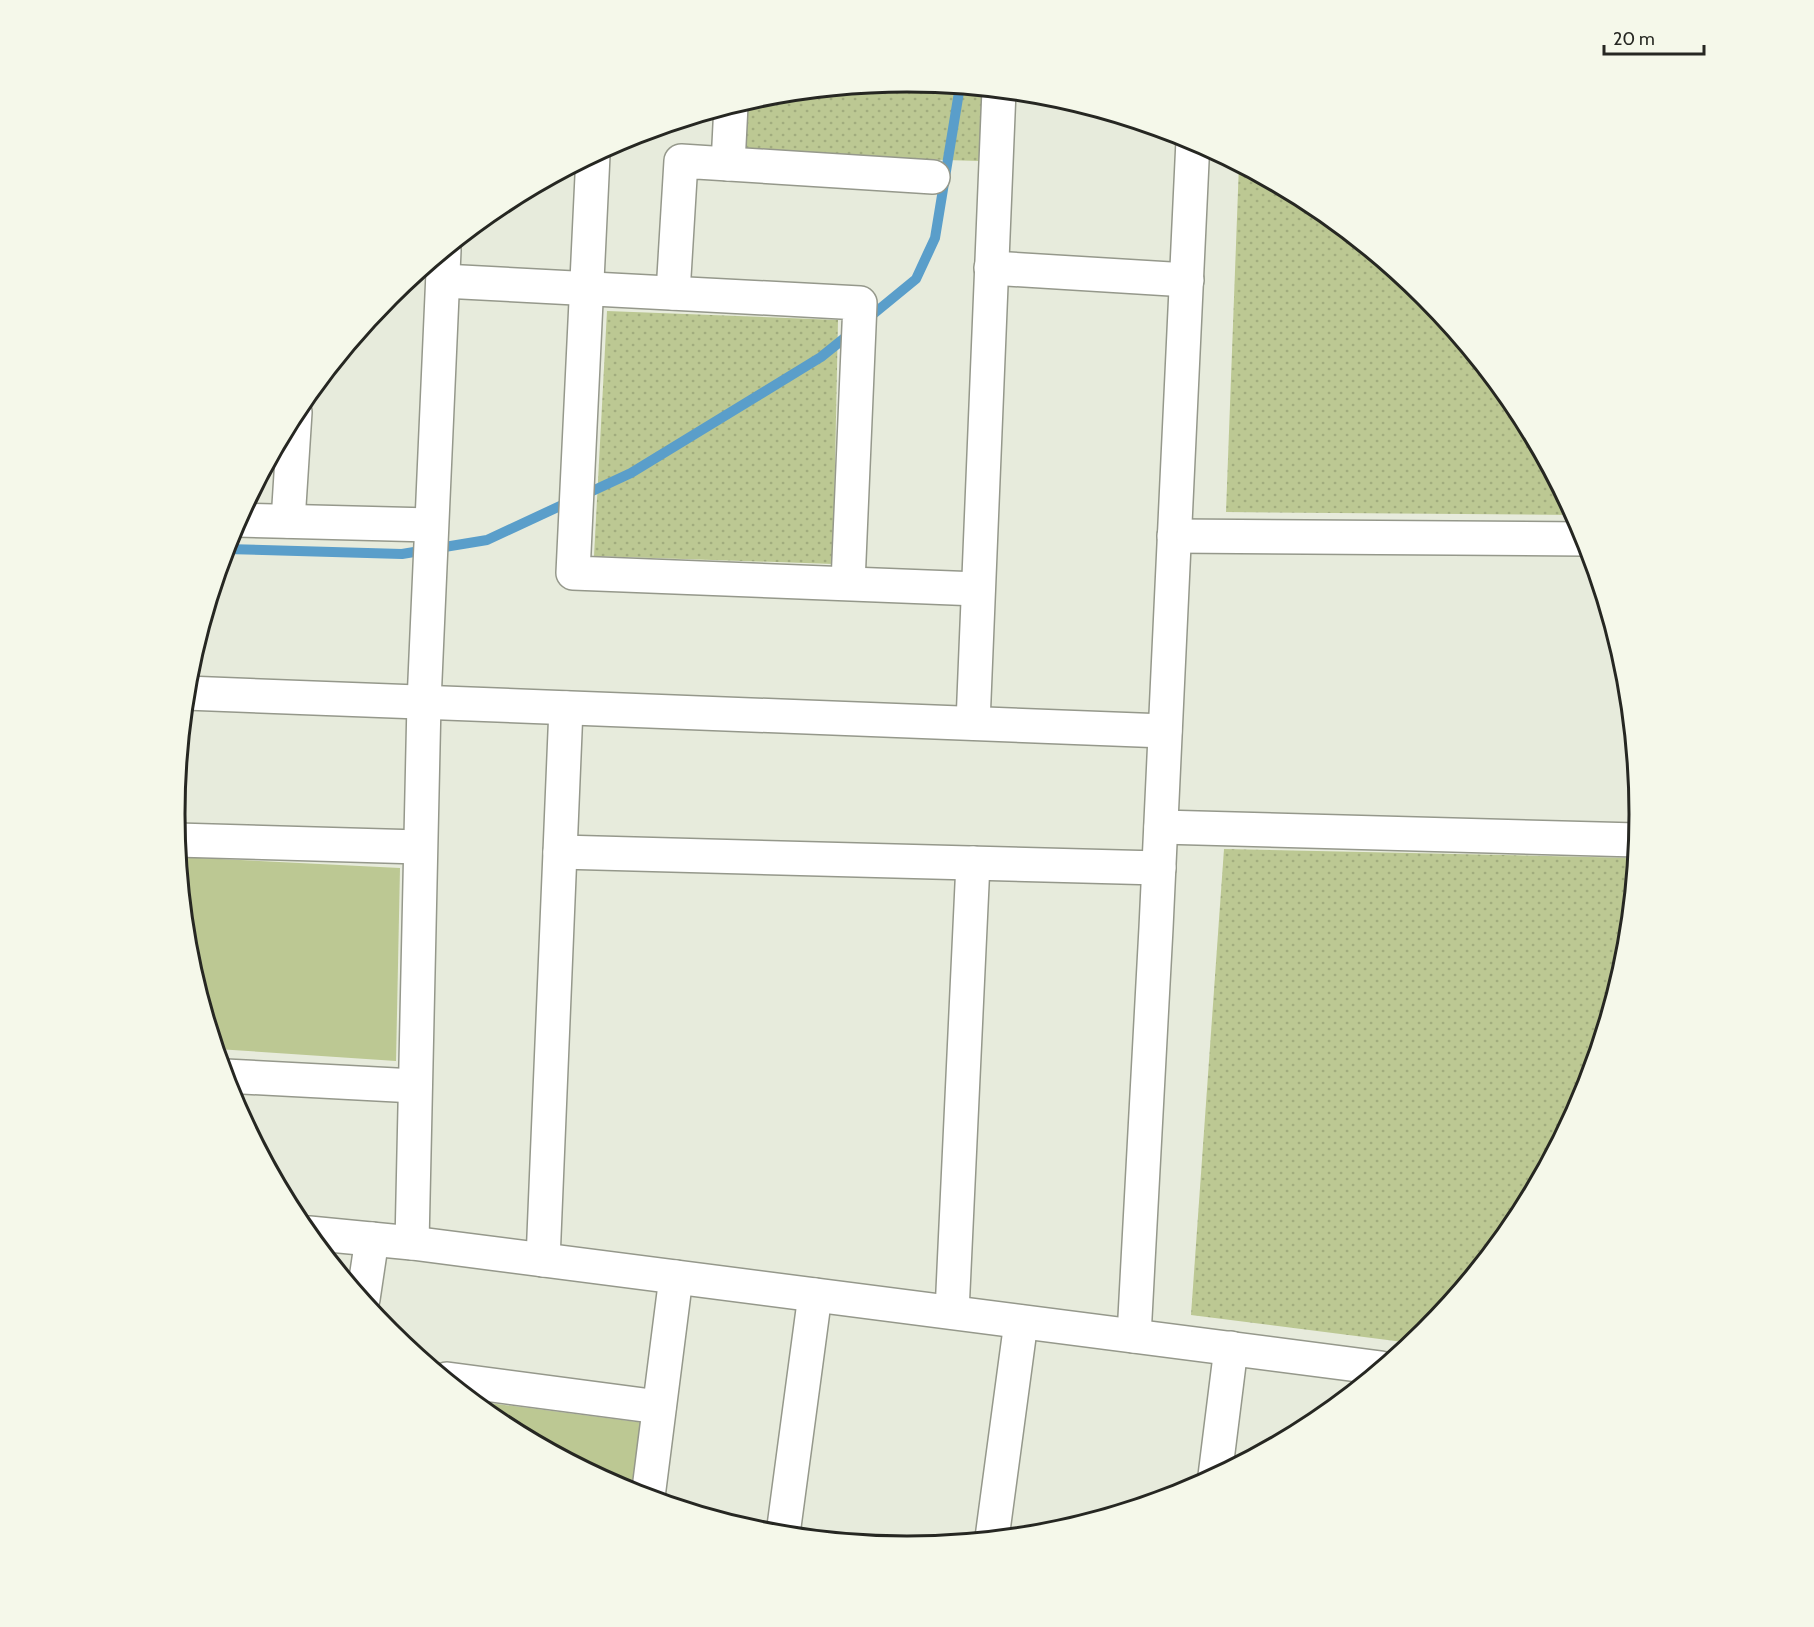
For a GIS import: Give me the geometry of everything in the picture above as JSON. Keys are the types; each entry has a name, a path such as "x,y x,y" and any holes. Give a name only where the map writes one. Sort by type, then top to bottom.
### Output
{"street":[{"path":"973,723 999,98"},
{"path":"728,164 731,113"},
{"path":"1134,1336 1159,868 1192,150"},
{"path":"673,293 681,161 933,177"},
{"path":"593,164 573,573 978,589"},
{"path":"412,1244 424,702 443,266 586,288 860,303 848,583"},
{"path":"991,268 1186,280"},
{"path":"288,521 294,433"},
{"path":"248,519 288,521 430,543"},
{"path":"1174,536 1575,539"},
{"path":"195,693 1165,730"},
{"path":"543,1260 566,708"},
{"path":"1161,826 1628,840"},
{"path":"186,840 420,847"},
{"path":"560,852 1159,868"},
{"path":"952,1312 973,863"},
{"path":"235,1077 415,1086"},
{"path":"321,1234 543,1260 1370,1367"},
{"path":"364,1290 372,1239"},
{"path":"649,1488 676,1277"},
{"path":"784,1525 815,1295"},
{"path":"993,1530 1021,1322"},
{"path":"1216,1465 1232,1348"},
{"path":"461,1381 659,1407"}],"green space":[{"path":"860,93 954,93 983,96 980,161 737,154 739,112 766,105"},
{"path":"1239,173 1308,213 1347,241 1418,303 1450,337 1507,412 1555,494 1564,515 1226,512"},
{"path":"607,311 838,320 833,564 594,556"},
{"path":"1224,849 1627,858 1623,908 1604,1000 1591,1046 1555,1133 1507,1215 1480,1253 1418,1324 1399,1341 1191,1315"},
{"path":"187,857 400,868 396,1061 224,1049 199,954 191,908"},
{"path":"491,1403 645,1423 636,1483 546,1439"}],"waterway":[{"path":"866,320 916,279 935,238 959,94"},
{"path":"235,549 402,554 487,540 631,473 821,357 852,332"}]}
